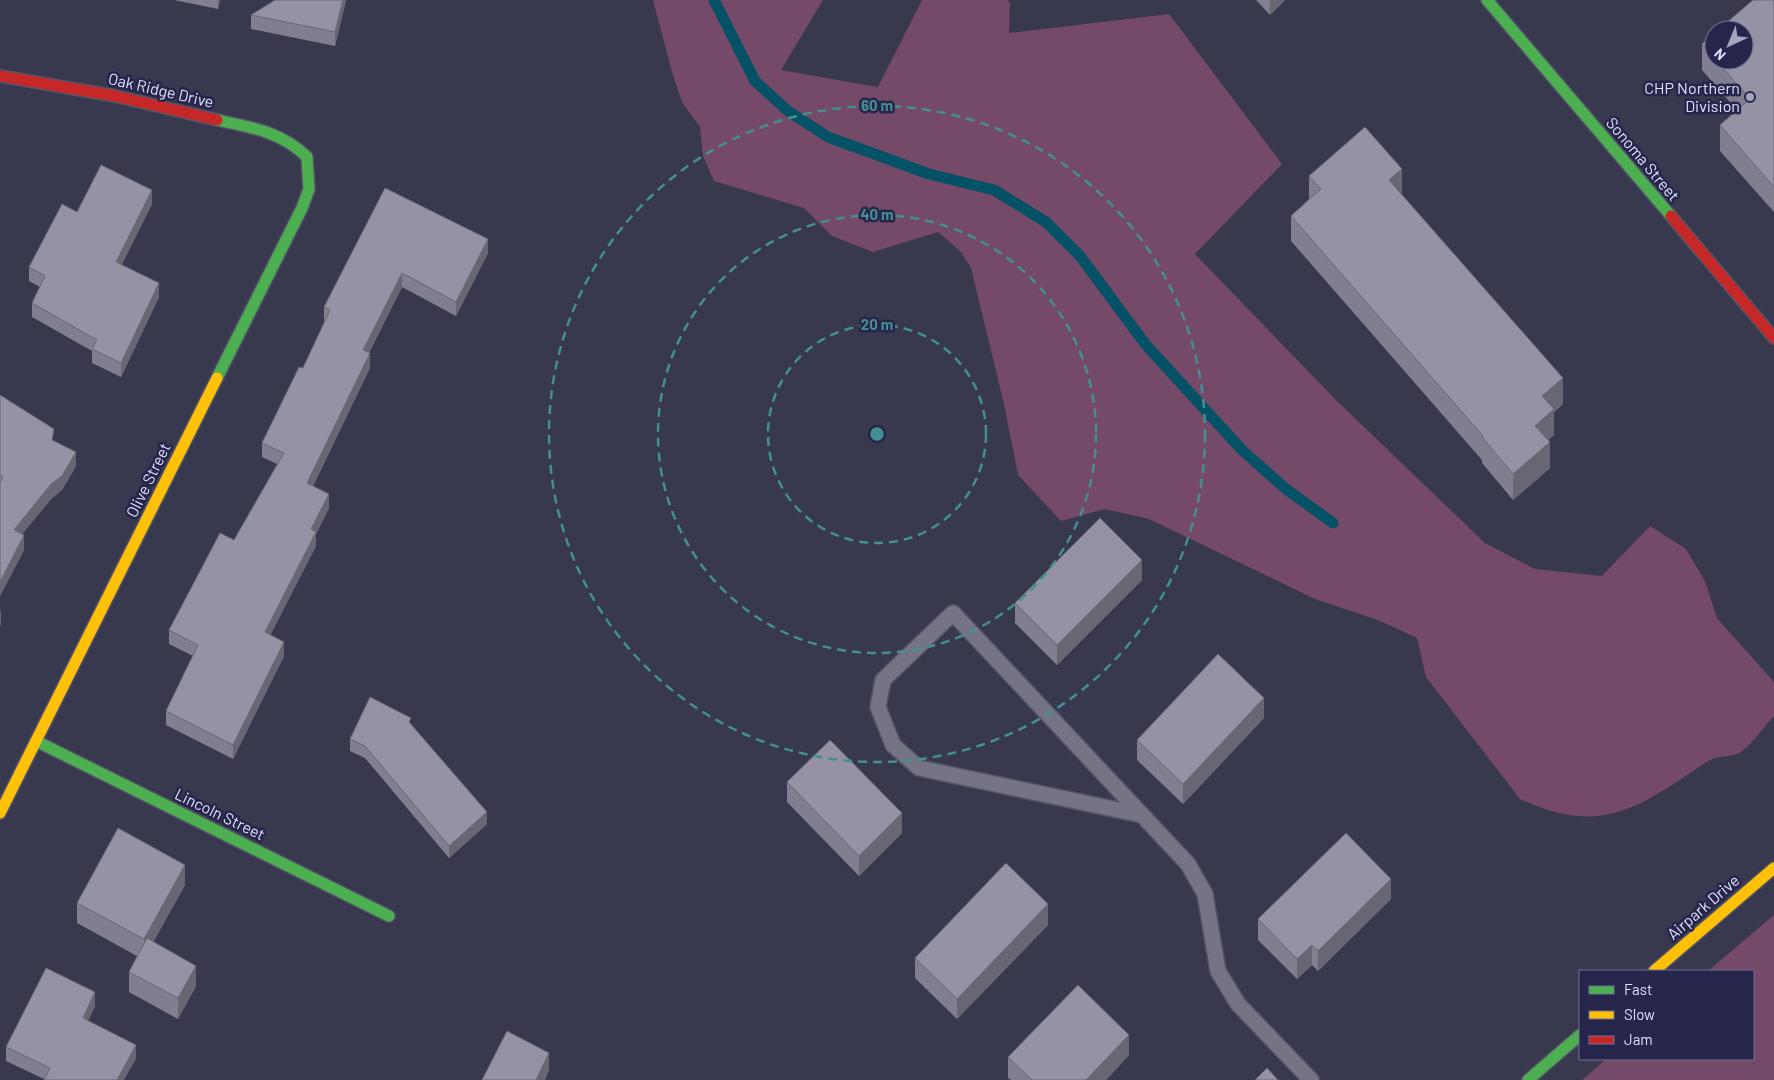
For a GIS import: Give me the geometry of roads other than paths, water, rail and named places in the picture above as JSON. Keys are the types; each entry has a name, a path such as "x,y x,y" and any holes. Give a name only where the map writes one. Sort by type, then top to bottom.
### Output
{"street":[{"name":"Sonoma Street","path":"1487,0 1774,338"},
{"name":"Oak Ridge Drive","path":"0,76 115,96 266,131 294,144 307,158"},
{"name":"Olive Street","path":"0,813 302,208 309,189 307,158"},
{"name":"Lincoln Street","path":"36,741 389,916"},
{"name":"Airpark Drive","path":"1655,970 1774,868"},
{"path":"1528,1080 1579,1036"}],"lane":[{"path":"1142,815 919,768 892,745 878,707 883,680 953,613 1188,864 1205,894 1218,971 1238,1004 1311,1080"}],"waterway":[{"path":"714,0 755,81 788,111 828,137 929,174 994,190 1046,222 1080,256 1146,345 1243,451 1286,489 1333,523"}],"place":[{"name":"CHP Northern Division","path":"1750,97"}]}
